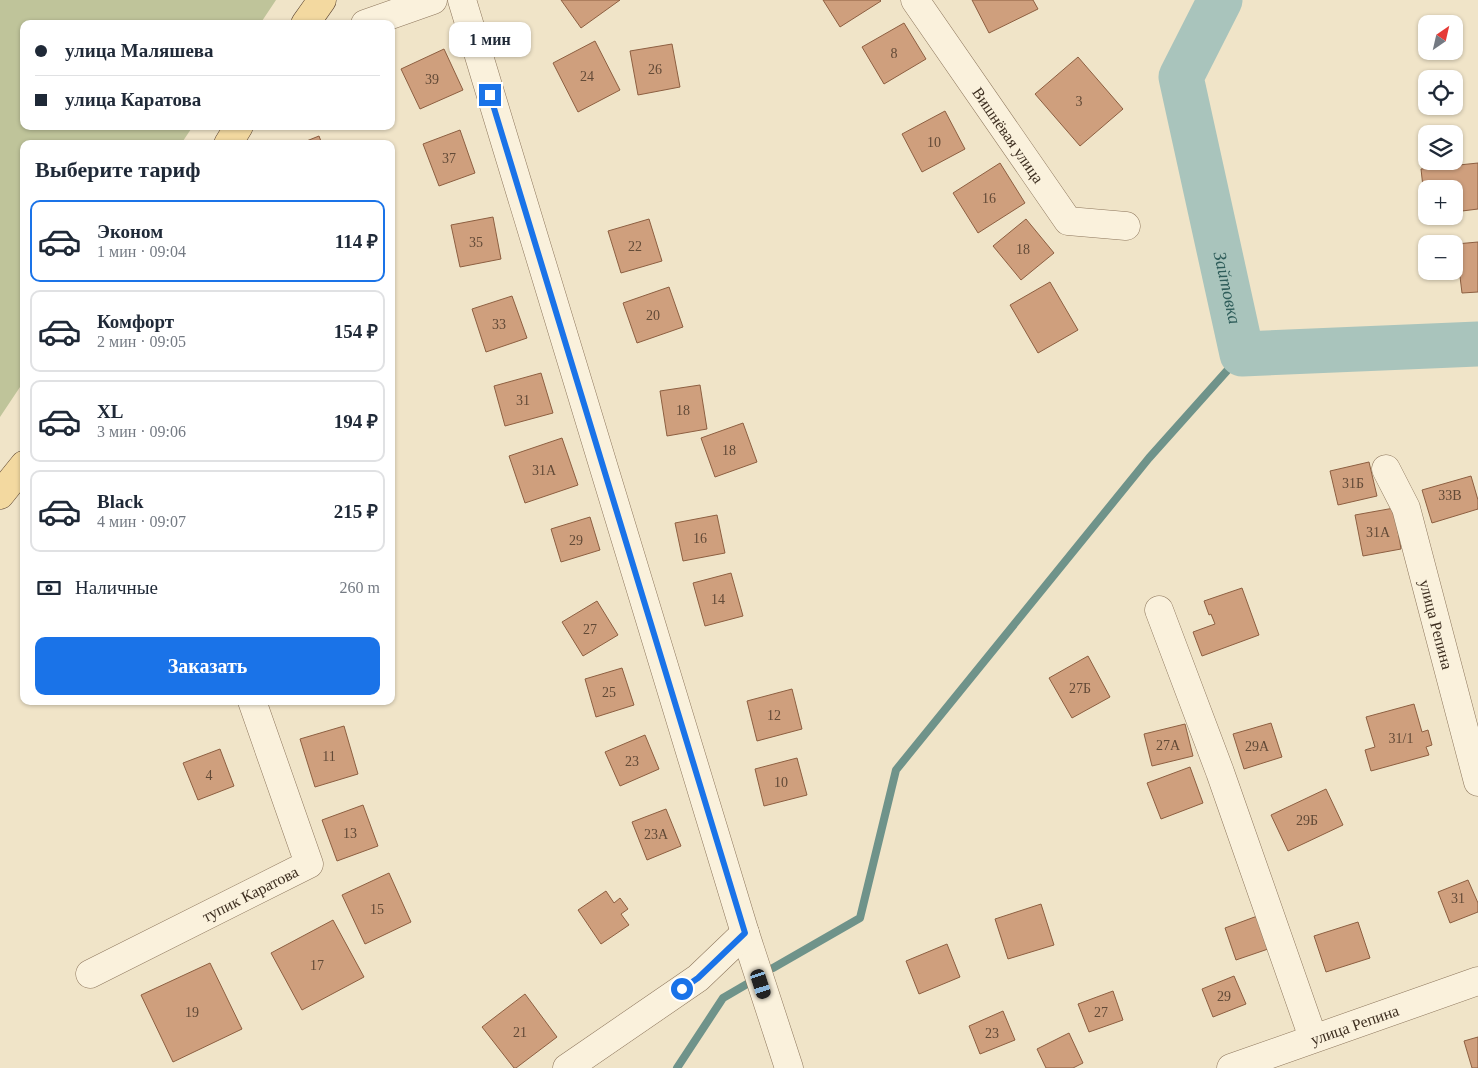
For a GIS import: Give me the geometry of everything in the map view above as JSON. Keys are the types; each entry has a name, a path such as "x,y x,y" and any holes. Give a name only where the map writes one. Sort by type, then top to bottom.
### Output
{"main road":[{"path":"309,20 322,0"},
{"path":"0,495 20,470"}],"street":[{"path":"376,20 432,0"},
{"path":"462,0 745,933 789,1068"},
{"name":"Вишнёвая улица","path":"915,0 1068,220 1126,226"},
{"name":"улица Репина","path":"1386,469 1406,508 1478,782"},
{"path":"1159,610 1220,772 1312,1038"},
{"name":"тупик Каратова","path":"90,974 309,864 253,705"},
{"path":"567,1068 698,978 745,933"},
{"name":"улица Репина","path":"1231,1068 1478,981"}],"green space":[{"path":"0,0 276,0 263,20 20,20 20,130 190,130 184,140 20,140 20,387 0,417"}],"building":[{"path":"561,0 620,0 581,28"},
{"path":"823,0 880,0 881,1 840,27"},
{"path":"972,0 1033,0 1038,9 989,33"},
{"path":"904,23 926,59 884,84 862,47"},
{"path":"595,41 620,90 578,112 553,63"},
{"path":"672,44 680,87 638,95 630,51"},
{"path":"444,49 463,90 420,109 401,69"},
{"path":"1078,57 1123,109 1080,146 1035,94"},
{"path":"945,111 965,149 922,172 902,134"},
{"path":"460,130 475,173 439,186 423,144"},
{"path":"319,136 320,140 309,140"},
{"path":"1000,163 1025,203 978,233 953,193"},
{"path":"1478,163 1478,209 1463,211 1463,180 1422,180 1421,170 1463,170 1463,165"},
{"path":"493,217 501,259 460,267 451,225"},
{"path":"649,219 662,261 621,273 608,231"},
{"path":"1026,219 1054,253 1021,280 993,246"},
{"path":"1478,242 1478,292 1462,293 1460,280 1463,280 1463,243"},
{"path":"1050,282 1078,330 1038,353 1010,305"},
{"path":"669,287 683,327 637,343 623,303"},
{"path":"512,296 527,338 486,352 472,309"},
{"path":"541,373 553,413 505,426 494,386"},
{"path":"700,385 707,429 667,436 660,391"},
{"path":"743,423 757,462 715,477 701,438"},
{"path":"562,438 578,485 525,503 509,456"},
{"path":"1369,462 1377,496 1338,505 1330,471"},
{"path":"1471,476 1478,500 1478,509 1432,523 1422,490"},
{"path":"1394,508 1401,549 1363,556 1355,515"},
{"path":"717,515 725,553 683,561 675,523"},
{"path":"590,517 600,550 561,562 551,529"},
{"path":"731,573 743,616 705,626 693,583"},
{"path":"1242,588 1259,635 1202,656 1193,632 1215,624 1211,614 1209,615 1204,601"},
{"path":"597,601 618,635 583,656 562,622"},
{"path":"1088,656 1110,697 1072,718 1049,678"},
{"path":"622,668 634,705 596,717 585,679"},
{"path":"792,689 802,729 757,741 747,701"},
{"path":"1414,704 1422,732 1428,730 1432,745 1426,747 1429,755 1371,771 1365,750 1375,747 1366,717"},
{"path":"1271,723 1282,757 1244,769 1233,734"},
{"path":"1185,724 1193,756 1152,766 1144,734"},
{"path":"344,726 358,774 315,787 300,739"},
{"path":"645,735 659,769 620,786 605,752"},
{"path":"220,749 234,786 198,800 183,763"},
{"path":"797,758 807,795 764,806 755,769"},
{"path":"1190,767 1203,803 1161,819 1147,783"},
{"path":"1326,789 1343,825 1288,851 1271,815"},
{"path":"363,805 378,846 337,861 322,820"},
{"path":"666,809 681,846 647,860 632,822"},
{"path":"389,873 411,922 365,944 342,895"},
{"path":"1468,880 1478,903 1478,912 1450,923 1438,892"},
{"path":"606,891 614,903 620,898 628,909 621,914 629,925 601,944 578,910"},
{"path":"1041,904 1054,945 1008,959 995,919"},
{"path":"1260,915 1271,948 1236,960 1225,928"},
{"path":"333,920 364,977 302,1010 271,953"},
{"path":"1358,922 1370,958 1326,972 1314,936"},
{"path":"947,944 960,977 919,994 906,961"},
{"path":"210,963 242,1029 173,1062 141,995"},
{"path":"1234,976 1246,1004 1213,1017 1202,989"},
{"path":"1113,991 1123,1020 1089,1032 1078,1004"},
{"path":"525,994 557,1037 514,1068 482,1027"},
{"path":"1003,1011 1015,1040 980,1054 969,1026"},
{"path":"1069,1033 1083,1063 1073,1068 1046,1068 1037,1049"},
{"path":"1478,1037 1478,1068 1472,1068 1464,1041"}],"waterway":[{"name":"Зайтовка","path":"1220,0 1181,77 1242,354 1478,344"},
{"path":"773,968 860,918 896,770 1149,458 1242,354"},
{"path":"677,1068 723,998 747,984"}],"route":[{"path":"490,95 745,933 698,978 682,989"}]}
